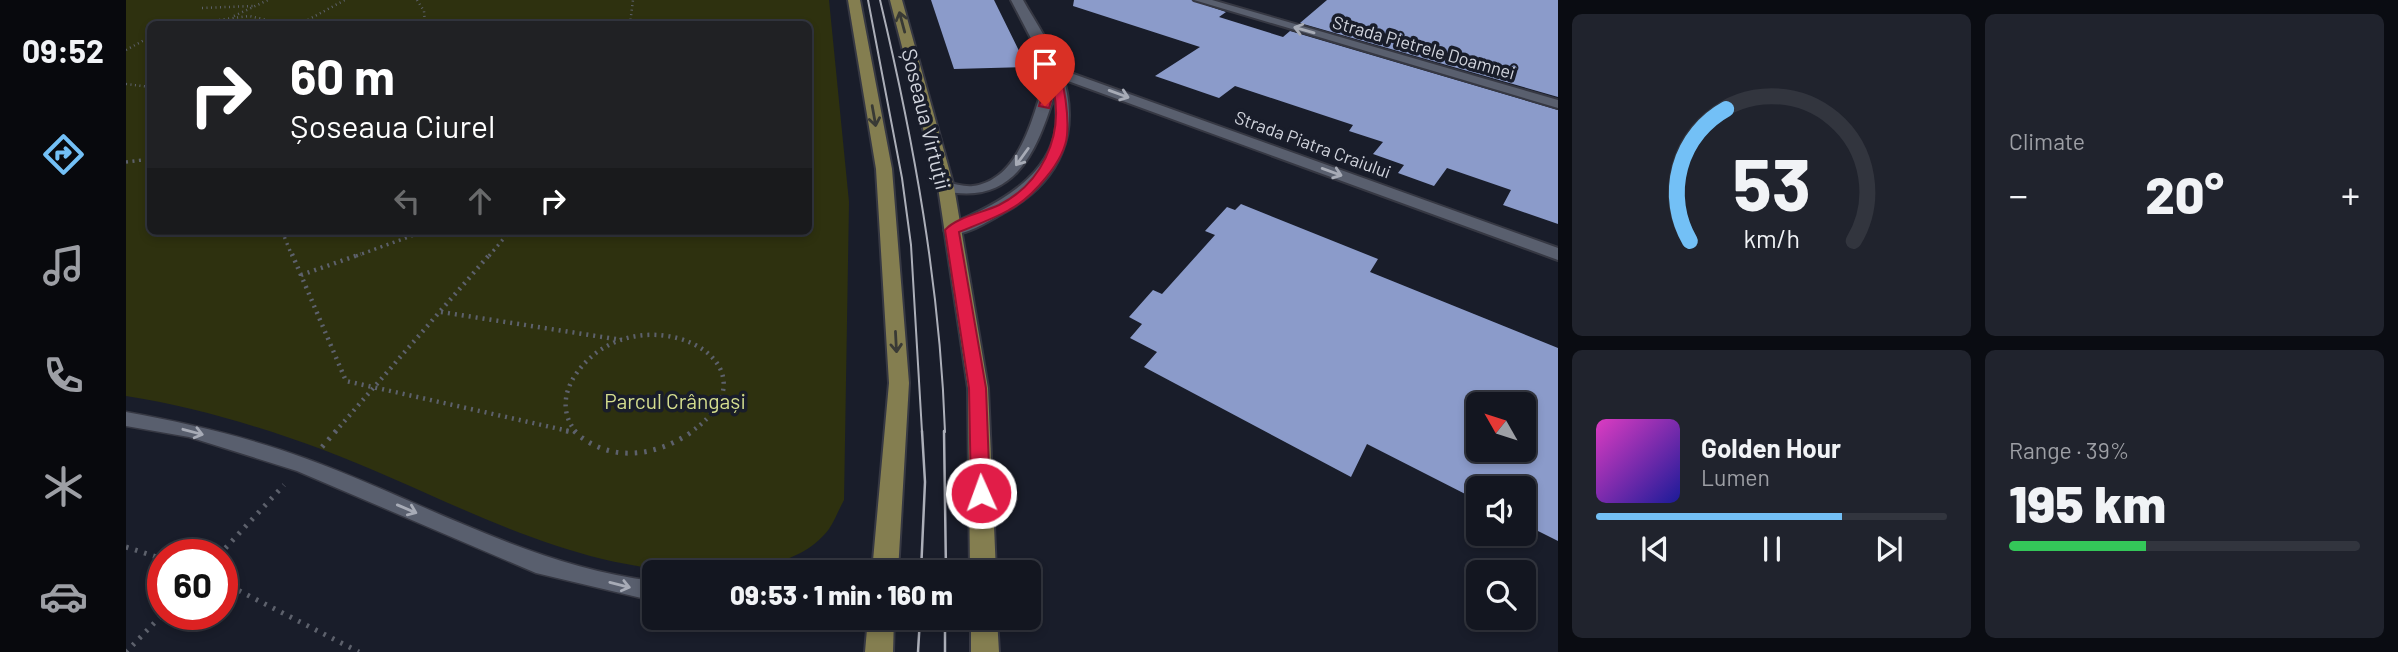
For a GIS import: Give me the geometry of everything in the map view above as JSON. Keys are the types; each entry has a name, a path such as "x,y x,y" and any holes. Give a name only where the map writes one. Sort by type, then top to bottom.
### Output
{"main road":[{"path":"854,0 884,169 898,369 886,560"},
{"name":"Șoseaua Virtuții","path":"896,0 946,187 978,388 983,560"},
{"path":"879,652 880,630"},
{"path":"984,630 985,652"}],"street":[{"path":"952,230 983,219 1030,189 1050,164 1061,138 1061,96 1054,71 1017,0"},
{"name":"Strada Pietrele Doamnei","path":"1200,0 1558,104"},
{"path":"946,187 968,193 978,192 1013,169 1033,139 1054,71"},
{"name":"Strada Piatra Craiului","path":"1054,71 1558,254"}],"lane":[{"path":"126,419 189,430 302,465 537,564 642,590"}],"path":[{"path":"230,17 268,0"},
{"path":"306,21 345,0"},
{"path":"417,0 424,11 425,21"},
{"path":"630,21 633,0"},
{"path":"202,8 253,6"},
{"path":"206,21 230,17 272,21"},
{"path":"126,50 147,39"},
{"path":"126,84 147,87"},
{"path":"126,162 147,159"},
{"path":"284,235 346,381 574,432"},
{"path":"301,275 414,235"},
{"path":"234,539 320,449 507,235"},
{"path":"440,312 622,340"},
{"path":"669,334 708,349 719,364 724,381 721,400 710,419 691,435 667,447 640,454 614,453 591,446 574,432 566,416 565,398 571,380 584,363 601,350 622,340 669,334"},
{"path":"126,547 147,554"},
{"path":"238,590 359,652"},
{"path":"127,652 148,630"}],"green space":[{"name":"Parcul Crângași","path":"126,0 829,0 849,202 844,500 829,529 811,547 783,560 642,560 642,566 630,565 576,552 524,534 321,449 200,411 126,396"}],"building":[{"path":"931,0 994,0 1027,67 954,69"},
{"path":"1074,0 1191,0 1226,12 1219,17 1283,37 1290,31 1558,110 1558,224 1503,205 1511,190 1447,168 1434,186 1398,173 1404,165 1373,154 1383,142 1349,131 1353,125 1235,86 1219,98 1155,76 1200,47 1073,6"},
{"path":"1327,0 1558,0 1558,97 1300,23"},
{"path":"1241,204 1378,259 1370,272 1558,348 1558,541 1536,530 1536,476 1466,476 1466,494 1367,444 1351,477 1144,367 1157,352 1130,338 1142,324 1129,317 1153,290 1162,294 1215,235 1205,231 1227,207 1235,210"}],"tram line":[{"path":"868,0 902,178 911,245 922,432"},
{"path":"880,0 904,107 923,214 938,323 945,432"},
{"path":"922,431 925,482 922,560"},
{"path":"944,431 946,560"},
{"path":"918,652 919,630"},
{"path":"945,630 945,652"}],"route":[{"path":"981,493 978,388 952,230 1006,207 1042,176 1061,138 1061,96 1054,71 1045,106"}]}
